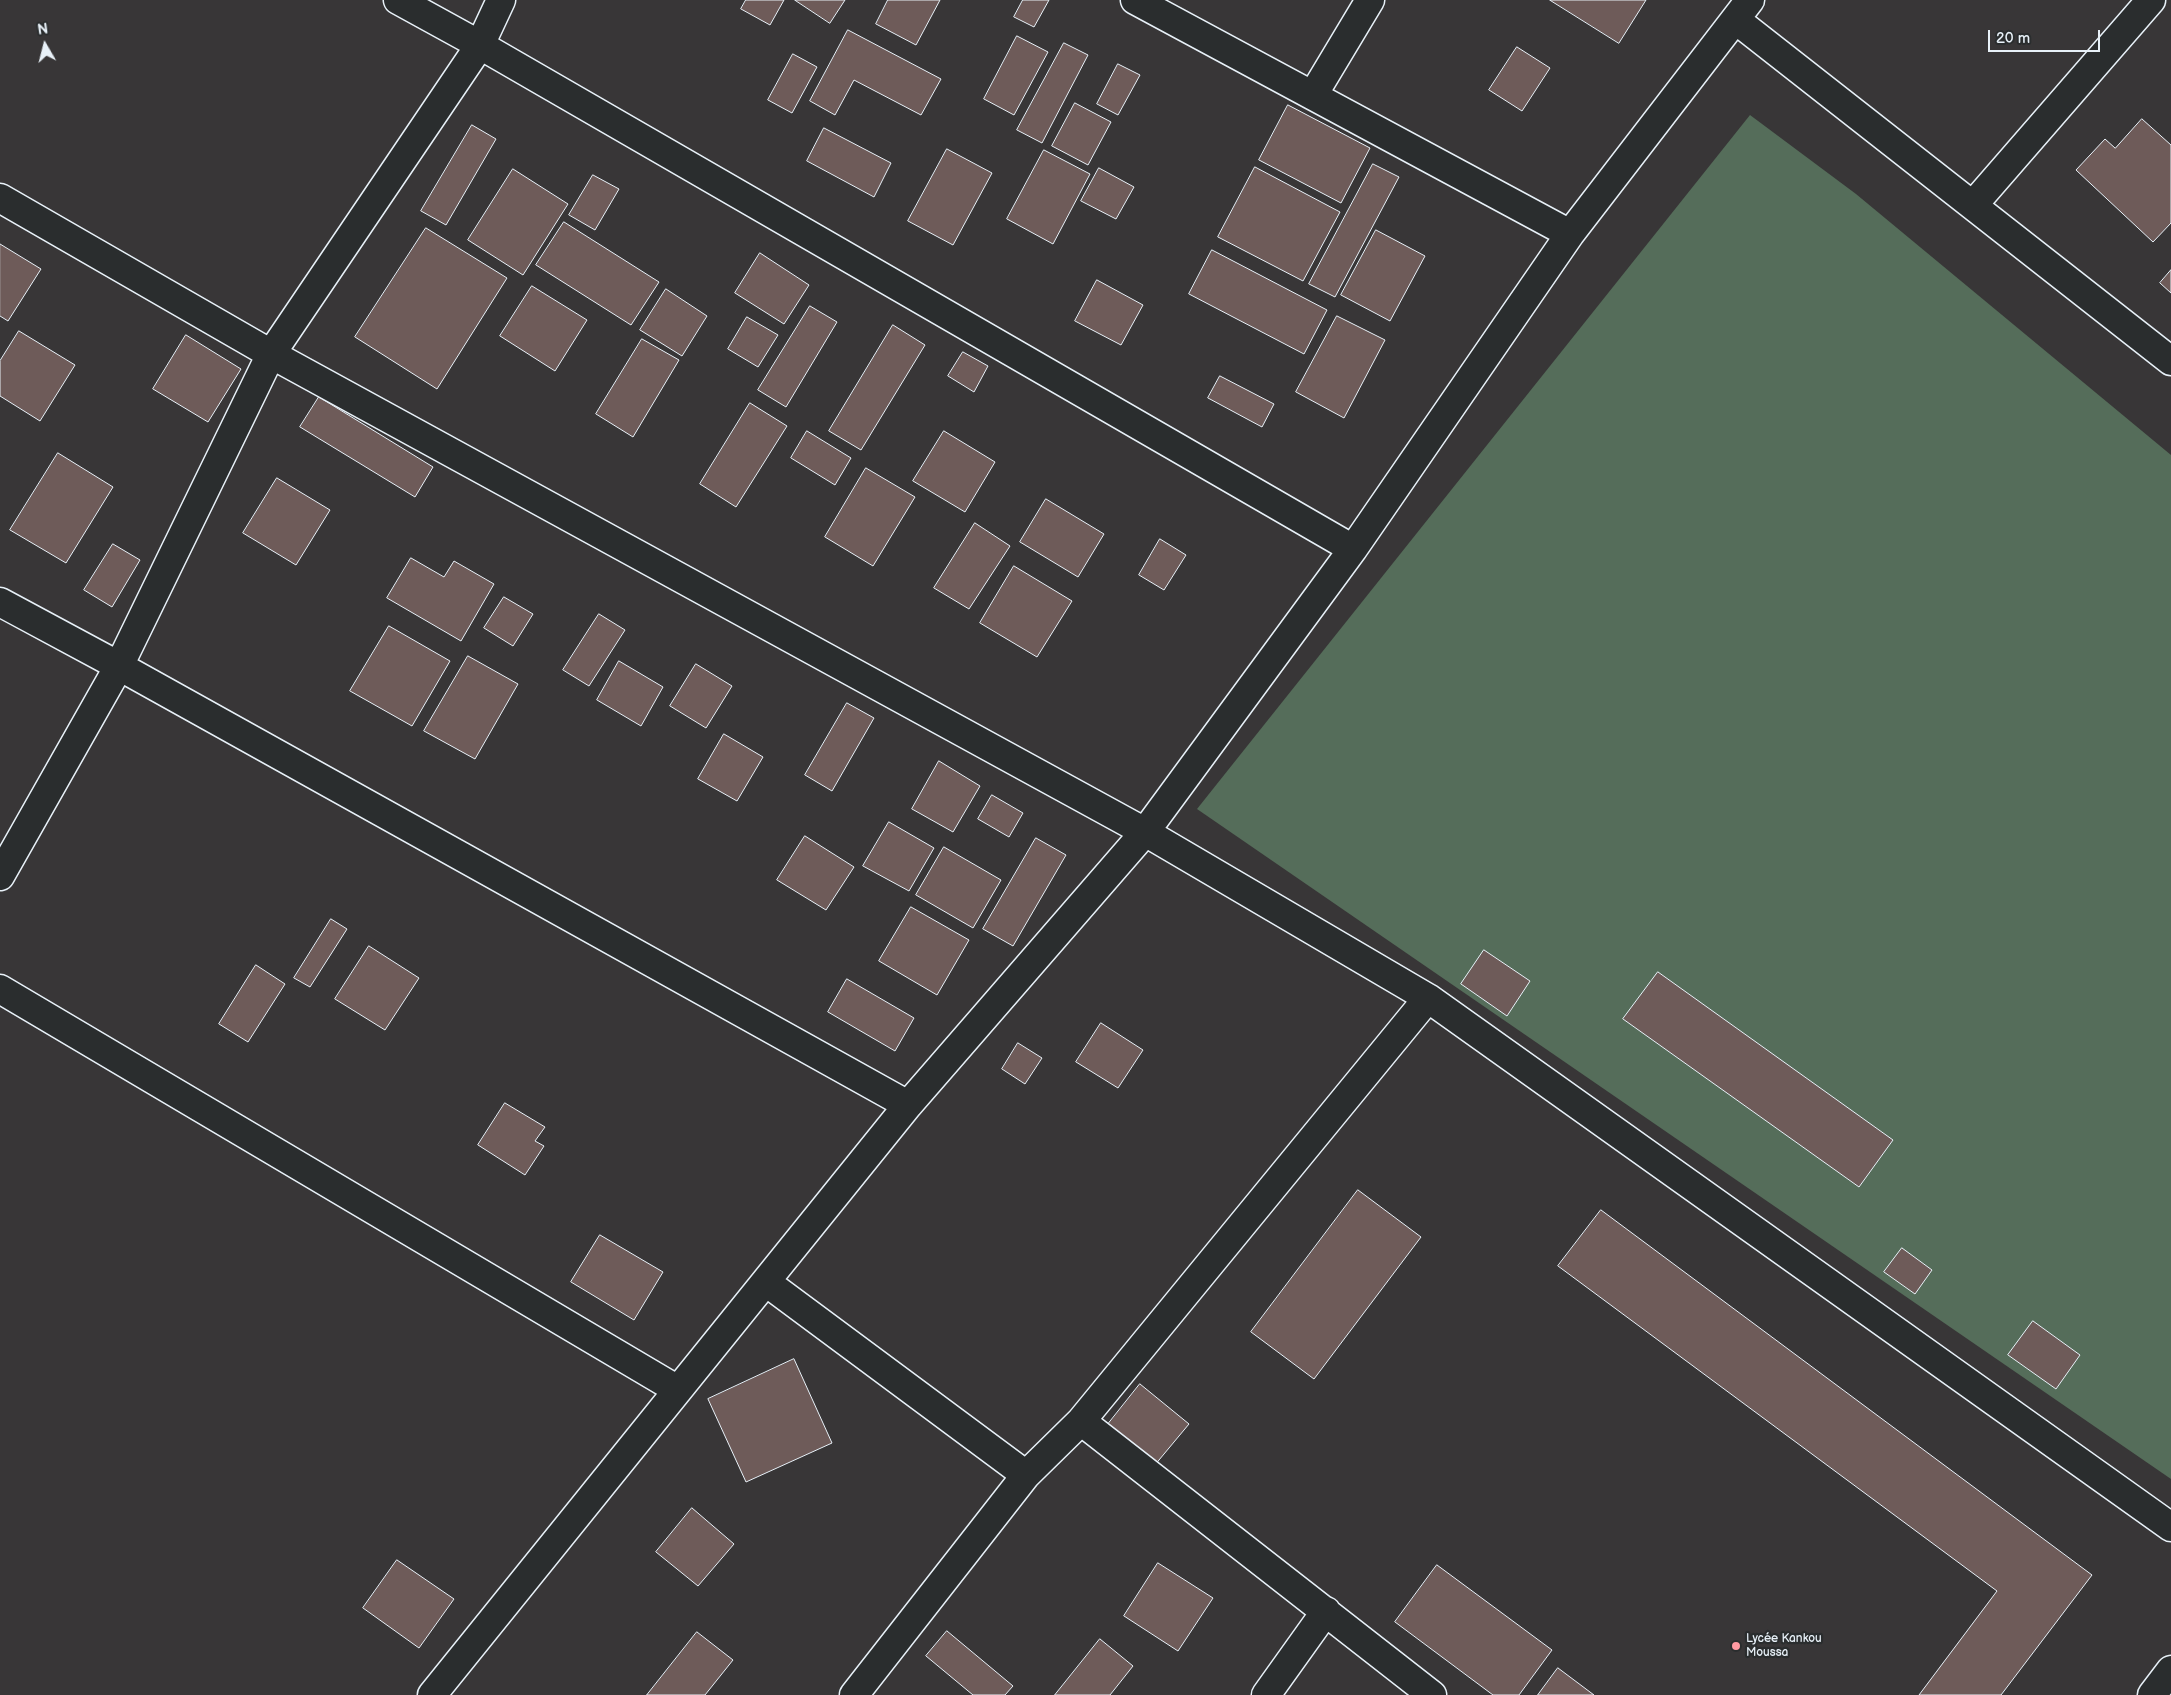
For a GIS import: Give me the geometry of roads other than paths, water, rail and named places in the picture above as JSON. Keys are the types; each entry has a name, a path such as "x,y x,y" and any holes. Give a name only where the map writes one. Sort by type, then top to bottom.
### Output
{"street":[{"path":"398,0 480,45 1353,549"},
{"path":"0,876 119,666 270,354 480,45 501,0"},
{"path":"1135,0 1570,234"},
{"path":"1313,96 1370,0"},
{"path":"1973,206 2151,0"},
{"path":"432,1695 908,1106 1145,832 1353,549 1570,234 1743,10 1973,206 2171,361"},
{"path":"0,198 270,354 1145,832 1428,998 2171,1527"},
{"path":"0,602 119,666 908,1106"},
{"path":"0,989 678,1390"},
{"path":"854,1695 1026,1475 1081,1421 1428,998"},
{"path":"766,1282 1026,1475"},
{"path":"1081,1421 1432,1695"},
{"path":"1266,1695 1326,1611"},
{"path":"2152,1695 2171,1670"}],"place":[{"name":"Lycée Kankou Moussa","path":"1736,1646"}]}
